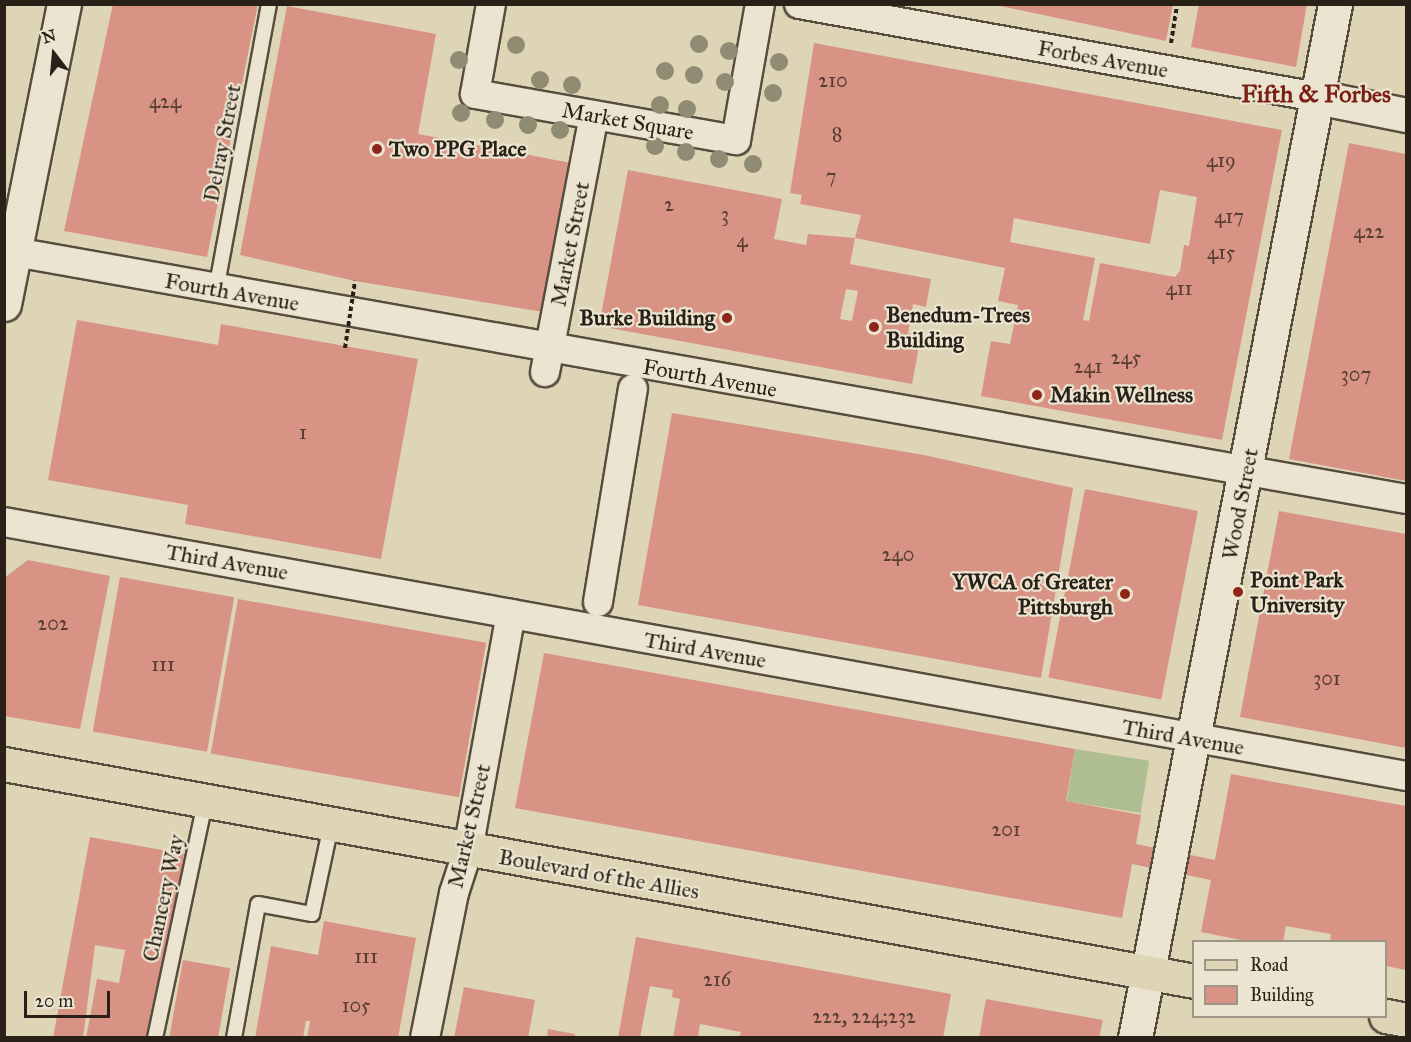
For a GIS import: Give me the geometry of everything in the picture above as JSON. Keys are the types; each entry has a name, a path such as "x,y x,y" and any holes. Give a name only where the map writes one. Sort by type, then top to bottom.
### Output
{"main road":[{"path":"4,304 64,4"},
{"name":"Wood Street","path":"1135,1038 1247,470 1335,4"},
{"name":"Forbes Avenue","path":"1317,97 1407,115"},
{"name":"Boulevard of the Allies","path":"4,764 204,803 1192,981"},
{"path":"1387,1016 1407,1020"}],"street":[{"name":"Market Square","path":"491,4 476,94 736,140 760,4"},
{"name":"Forbes Avenue","path":"799,4 1317,97"},
{"name":"Market Street","path":"547,360 594,116"},
{"name":"Fourth Avenue","path":"15,252 216,290 547,360 1247,470 1407,499"},
{"path":"598,602 633,389"},
{"name":"Third Avenue","path":"4,522 1407,776"},
{"name":"Market Street","path":"425,1038 454,893 468,850 511,614"}],"lane":[{"name":"Delray Street","path":"216,290 269,4"},
{"name":"Chancery Way","path":"155,1038 204,803"},
{"path":"234,1038 258,904 312,914 331,825"}],"path":[{"path":"1170,50 1178,4"},
{"path":"345,348 355,280"}],"green space":[{"path":"1075,749 1149,761 1141,813 1067,801"}],"building":[{"path":"113,4 258,4 207,257 64,231"},
{"path":"991,4 1173,4 1166,41"},
{"path":"1199,4 1307,4 1296,67 1191,47"},
{"name":"Two PPG Place","path":"287,6 436,34 418,134 571,163 543,312 355,281 240,255"},
{"path":"814,43 1282,130 1222,440 981,396 991,341 1010,344 1018,305 998,301 1005,268 855,238 861,215 800,204 802,195 790,193","holes":["1160,190 1197,197 1189,246 1184,245 1180,271 1175,277 1100,263 1089,321 1083,320 1095,258 1010,242 1014,218 1150,244"]},
{"path":"1349,143 1406,154 1406,481 1289,459"},
{"path":"628,170 782,199 774,239 806,245 808,234 855,238 850,264 931,279 926,307 913,304 908,333 921,336 912,384 599,326","holes":["846,289 858,291 852,321 840,319"]},
{"path":"77,320 218,345 221,324 418,359 381,559 185,524 188,505 48,480"},
{"path":"672,413 924,455 1073,488 1041,678 638,605"},
{"name":"YWCA of Greater Pittsburgh","path":"1085,489 1198,511 1161,699 1048,677"},
{"path":"1279,511 1406,534 1406,748 1240,717"},
{"path":"28,560 110,576 80,729 4,716 4,578"},
{"path":"120,577 234,597 207,752 93,732"},
{"path":"238,599 486,643 459,797 211,754"},
{"path":"544,653 1075,749 1066,801 1141,815 1136,844 1215,860 1231,774 1406,806 1406,970 1387,966 1387,940 1330,940 1331,934 1286,926 1283,940 1241,940 1201,932 1211,880 1132,864 1122,918 515,808"},
{"path":"90,837 184,854 150,1038 86,1038 97,979 119,983 125,950 95,945 83,1038 53,1038"},
{"path":"324,921 416,938 398,1038 307,1038 310,1021 306,1021 303,1038 255,1038 271,946 318,955"},
{"path":"636,937 951,994 943,1038 739,1038 741,1032 700,1024 698,1038 673,1038 680,999 672,997 673,990 650,986 640,1038 618,1038"},
{"path":"183,960 230,968 218,1038 169,1038"},
{"path":"464,987 535,1000 528,1038 454,1038"},
{"path":"986,999 1103,1020 1099,1038 979,1038"},
{"path":"548,1029 575,1034 574,1038 547,1038"}],"place":[{"name":"Two PPG Place","path":"377,149"},
{"name":"Burke Building","path":"727,318"},
{"name":"Benedum-Trees Building","path":"874,327"},
{"name":"Makin Wellness","path":"1037,395"},
{"name":"Point Park University","path":"1238,592"},
{"name":"YWCA of Greater Pittsburgh","path":"1125,594"}],"district":[{"name":"Fifth & Forbes","path":"1316,95"}]}
